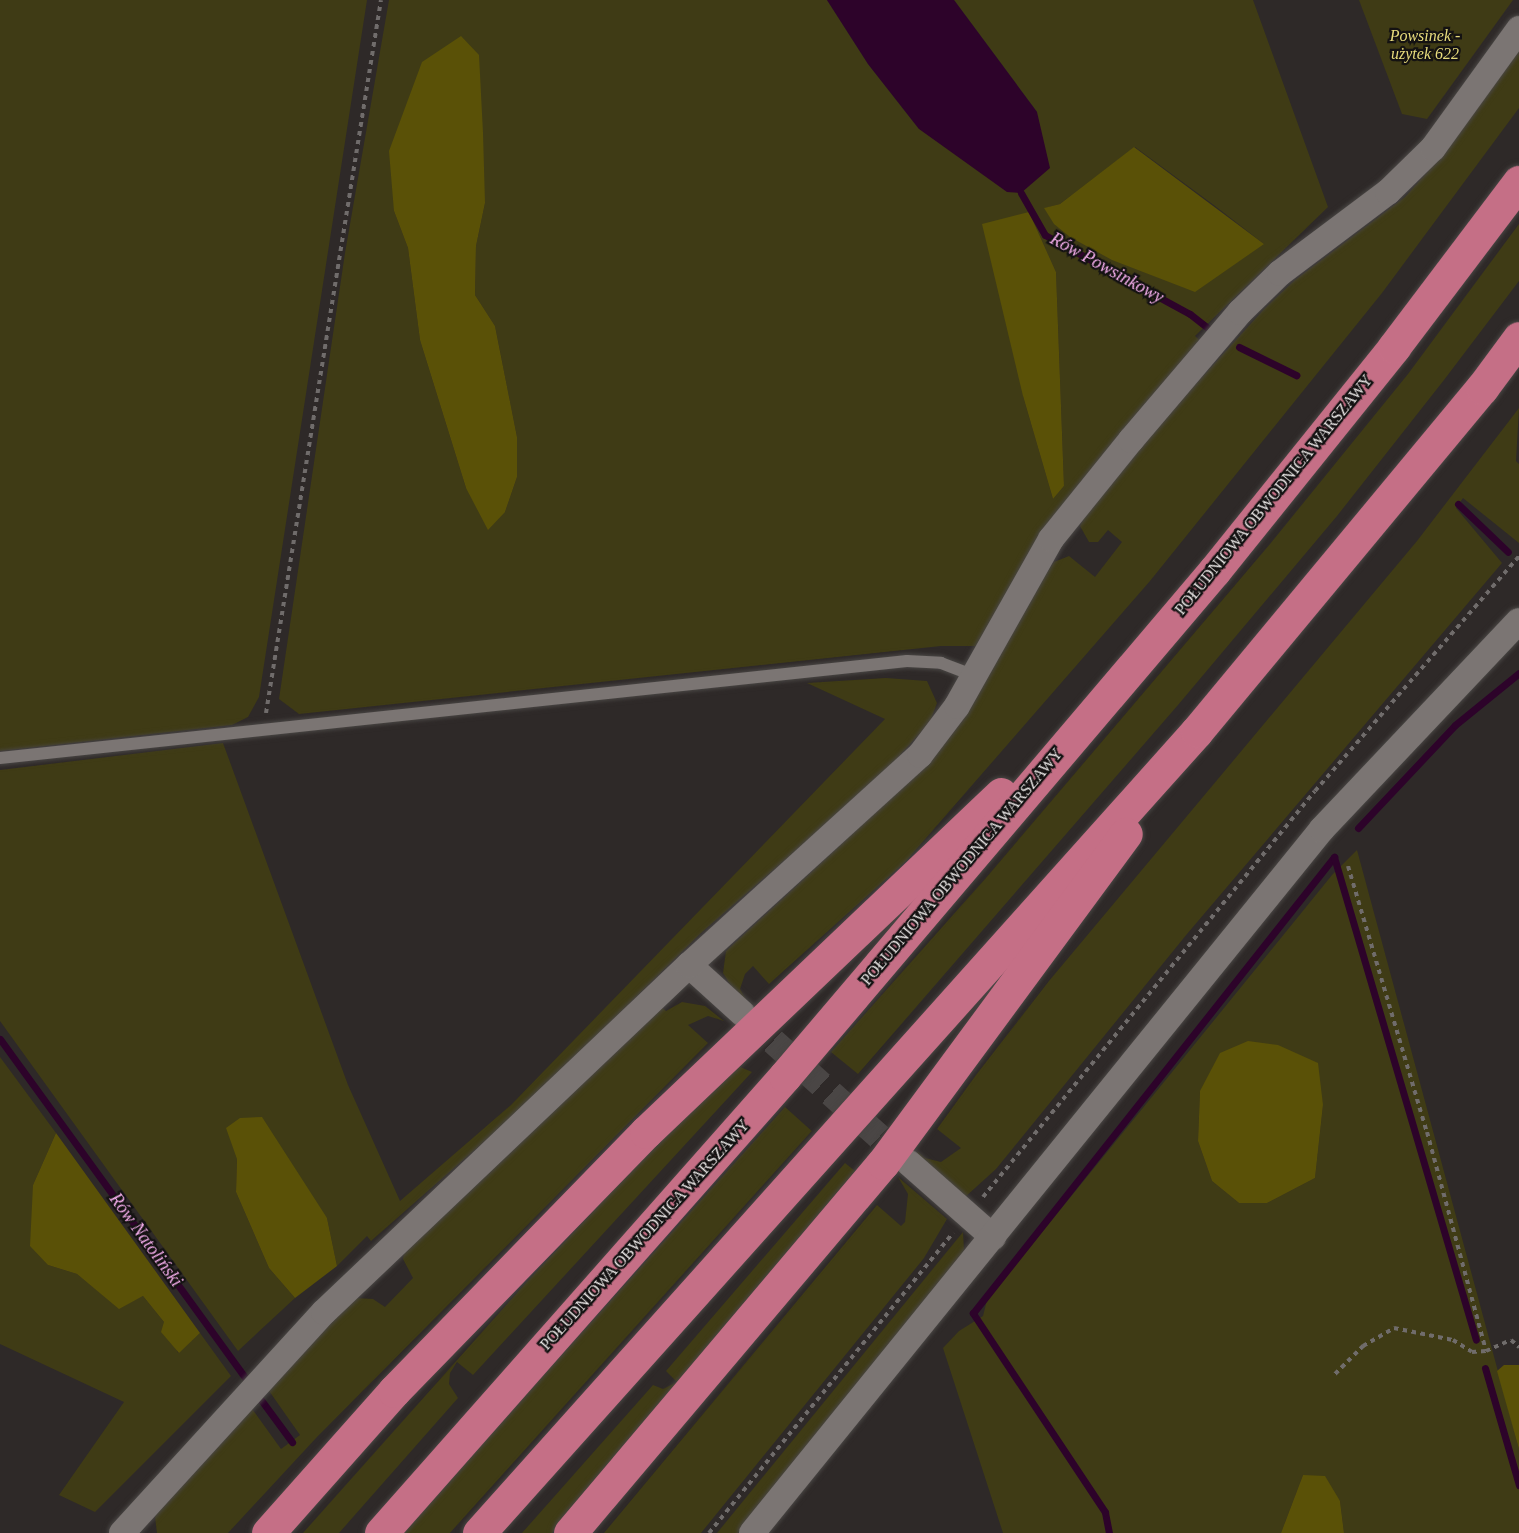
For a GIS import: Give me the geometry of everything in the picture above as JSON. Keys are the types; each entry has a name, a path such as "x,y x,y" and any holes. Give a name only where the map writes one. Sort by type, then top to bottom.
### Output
{"highway":[{"name":"POŁUDNIOWA OBWODNICA WARSZAWY","path":"381,1533 785,1076 1110,693 1301,464 1519,182"},
{"path":"479,1533 1197,731 1519,338"},
{"path":"268,1533 394,1391 646,1132 1110,693"},
{"path":"570,1533 890,1154 1114,853 1197,731"}],"street":[{"path":"122,1533 324,1312 689,965 920,754 957,706 1051,539 1147,422 1240,312 1272,281 1388,192 1433,148 1519,29"},
{"path":"752,1533 1322,829 1519,621"},
{"path":"689,965 742,1013"},
{"path":"909,1163 993,1236"}],"lane":[{"path":"0,758 907,661 941,663 973,675"}],"path":[{"path":"263,729 381,0"},
{"path":"709,1533 1300,809 1519,556"},
{"path":"1348,866 1430,1143 1486,1351"},
{"path":"1335,1374 1363,1346 1394,1328 1453,1340 1472,1352 1486,1351 1511,1340 1519,1347"}],"green space":[{"path":"0,0 367,0 259,697 248,717 232,725 0,751"},
{"path":"389,0 827,0 868,64 919,129 1037,112 954,0 1253,0 1328,207 1195,336 1203,343 976,646 941,646 299,714 279,699 345,253","holes":["1135,147 1215,206 1264,244 1045,208 1060,204","485,203 476,246 475,295 495,326 517,437 517,477 505,512 466,488 420,340 408,248 394,211","1029,212 1056,272 1064,486 1053,499 1023,396"]},
{"name":"Powsinek - użytek 622","path":"1359,0 1513,0 1427,119 1402,114"},
{"path":"1519,51 1519,108 1382,293 1150,581 906,861 769,984 753,966 745,974 740,989 750,1006 734,991 723,973 726,951 917,774 1054,562 1069,556 1095,577 1122,542 1108,530 1098,542 1089,542 1080,526 1084,518 1164,419 1265,308 1295,280 1405,197 1440,158"},
{"path":"1519,224 1519,281 1444,380 1337,516 1178,705 858,1074 831,1052 985,879 1270,544 1408,374"},
{"path":"1519,408 1516,461 1519,464 1519,543 1463,498 1456,508 1502,563 1187,934 996,1169 964,1198 915,1155 918,1152 925,1158 941,1162 961,1148 937,1129 976,1075 1049,981 1417,541"},
{"path":"886,678 927,681 937,703 930,722 881,776 701,933 528,1103 371,1241 367,1236 337,1266 327,1218 237,1159 236,1192 269,1268 295,1298 238,1351 0,1021 0,770 223,743 348,1085 400,1201 511,1105 885,719 807,683"},
{"path":"1357,850 1519,1449 1519,1533 1344,1533 1340,1501 1303,1475 1281,1533 1003,1533 943,1348 959,1331 983,1316 987,1300 1332,875","holes":["1200,1091 1323,1105 1315,1178 1267,1203 1239,1203 1212,1181 1198,1141"]},
{"path":"682,1002 705,1006 724,1021 708,1016 688,1025 708,1043 317,1437 228,1533 157,1533 155,1517 160,1506 250,1406 281,1449 300,1435 267,1388 355,1298 373,1299 385,1307 413,1278 403,1259 405,1245 661,1007 666,1011"},
{"path":"0,1057 56,1133 33,1185 48,1265 77,1274 119,1308 143,1296 164,1322 178,1353 200,1333 231,1376 95,1512 59,1495 124,1402 0,1344"},
{"path":"738,1066 752,1072 473,1375 457,1362 450,1373 449,1384 458,1398 339,1533 303,1533 525,1284 668,1132"},
{"path":"785,1107 812,1131 450,1533 403,1531"},
{"path":"845,1163 855,1171 552,1533 522,1533 653,1385 663,1389 677,1382 666,1371"},
{"path":"898,1177 947,1219 924,1258 701,1533 604,1533 877,1205 901,1226 905,1222 908,1194"},
{"path":"963,1232 964,1250 955,1268 738,1533 717,1533"}],"shaded area":[{"path":"827,0 954,0 1037,112 1050,168 1021,193 1007,192 919,129 868,64"},
{"path":"461,36 479,55 485,203 476,246 475,295 495,326 517,437 517,477 505,512 488,530 466,488 420,340 408,248 394,211 389,151 422,62"},
{"path":"1134,147 1264,244 1195,292 1112,260 1070,237 1054,224 1044,208 1060,204"},
{"path":"1029,212 1056,272 1064,486 1053,499 1023,396 982,224"},
{"path":"1248,1041 1278,1045 1318,1063 1323,1105 1315,1178 1267,1203 1239,1203 1212,1181 1198,1141 1200,1091 1220,1053"},
{"path":"262,1117 327,1218 337,1266 295,1298 269,1268 236,1192 237,1159 226,1128 240,1118"},
{"path":"56,1133 200,1333 179,1353 161,1332 164,1322 143,1296 119,1309 77,1274 48,1265 30,1246 33,1185"},
{"path":"1504,1365 1519,1365 1519,1449 1497,1371"},
{"path":"1303,1475 1325,1476 1340,1501 1344,1533 1281,1533"}],"waterway":[{"name":"Rów Powsinkowy","path":"1021,193 1045,235 1190,314 1208,328"},
{"name":"Rów Powsinkowy","path":"1239,347 1296,375"},
{"name":"Rów Powsinkowy","path":"1458,504 1508,552"},
{"path":"1358,828 1455,725 1519,673"},
{"path":"1109,1533 1105,1512 973,1313 1334,857 1476,1340"},
{"name":"Rów Natoliński","path":"0,1039 250,1384"},
{"path":"1485,1368 1519,1485"},
{"name":"Rów Natoliński","path":"256,1393 292,1442"}],"tunnel":[{"path":"744,1015 906,1161"}]}
